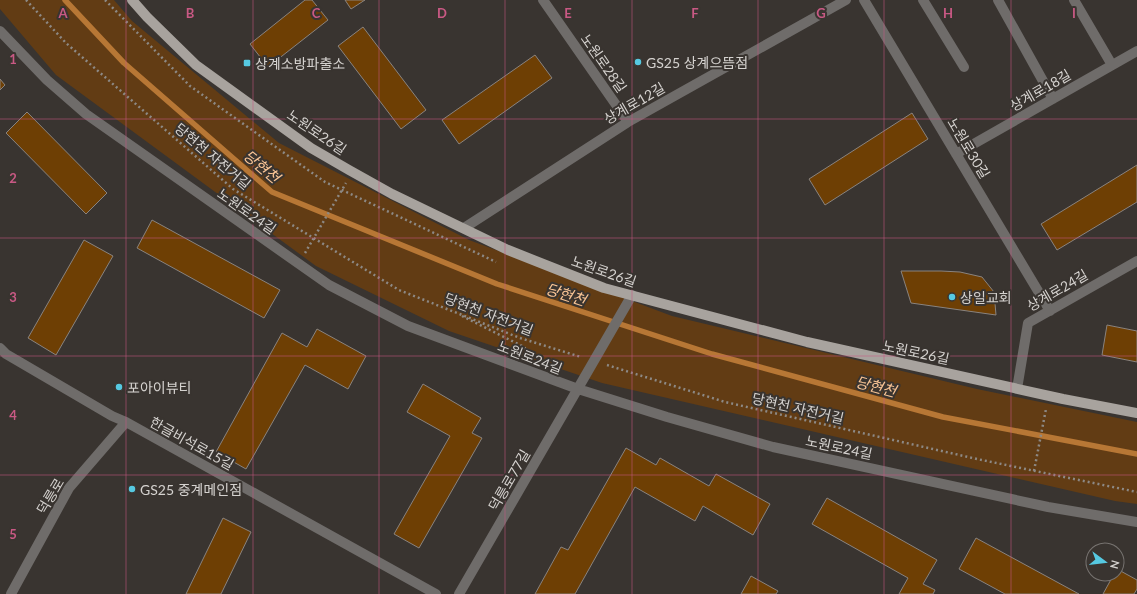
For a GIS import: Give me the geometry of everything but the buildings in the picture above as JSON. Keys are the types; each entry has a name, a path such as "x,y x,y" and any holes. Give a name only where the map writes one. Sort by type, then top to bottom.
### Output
{"main road":[{"name":"노원로26길","path":"132,0 147,17 196,65 311,148 392,194 508,250 630,299 807,342 1017,389 1137,413"}],"street":[{"name":"노원로28길","path":"543,0 628,122"},
{"name":"상계로12길","path":"464,228 628,122 846,0"},
{"name":"노원로30길","path":"864,0 1050,310"},
{"path":"923,0 964,67"},
{"path":"998,0 1053,99"},
{"path":"1074,0 1112,65"},
{"name":"노원로24길","path":"0,31 47,80 86,114 328,285 408,326 578,389 772,447 1048,507 1137,522"},
{"name":"상계로18길","path":"956,154 1137,50"},
{"name":"상계로24길","path":"1017,389 1028,323 1137,261"},
{"name":"덕릉로77길","path":"459,594 630,299"},
{"name":"한글비석로15길","path":"0,348 13,358 112,416 126,422 436,594"},
{"name":"덕릉로","path":"11,594 69,488 126,422"}],"path":[{"name":"당현천 자전거길","path":"26,0 66,43 233,189 399,290 520,338 588,359"},
{"path":"105,0 190,86 325,182 503,265"},
{"path":"298,264 353,173"},
{"path":"445,308 524,347 528,353 524,369"},
{"name":"당현천 자전거길","path":"604,364 725,402 977,459 1137,492"},
{"path":"1034,471 1046,409 1039,407"}],"shaded area":[{"path":"0,0 114,0 132,21 279,143 469,240 672,316 977,389 1137,422 1137,504 1115,501 602,383 449,331 316,266 56,75 0,9"}],"waterway":[{"name":"당현천","path":"65,0 124,63 272,192 497,284 712,354 943,417 1137,454"}],"place":[{"name":"GS25 상계으뜸점","path":"638,62"},
{"name":"상계소방파출소","path":"247,63"},
{"name":"상일교회","path":"952,297"},
{"name":"포아이뷰티","path":"119,387"},
{"name":"GS25 중계메인점","path":"132,489"}]}
